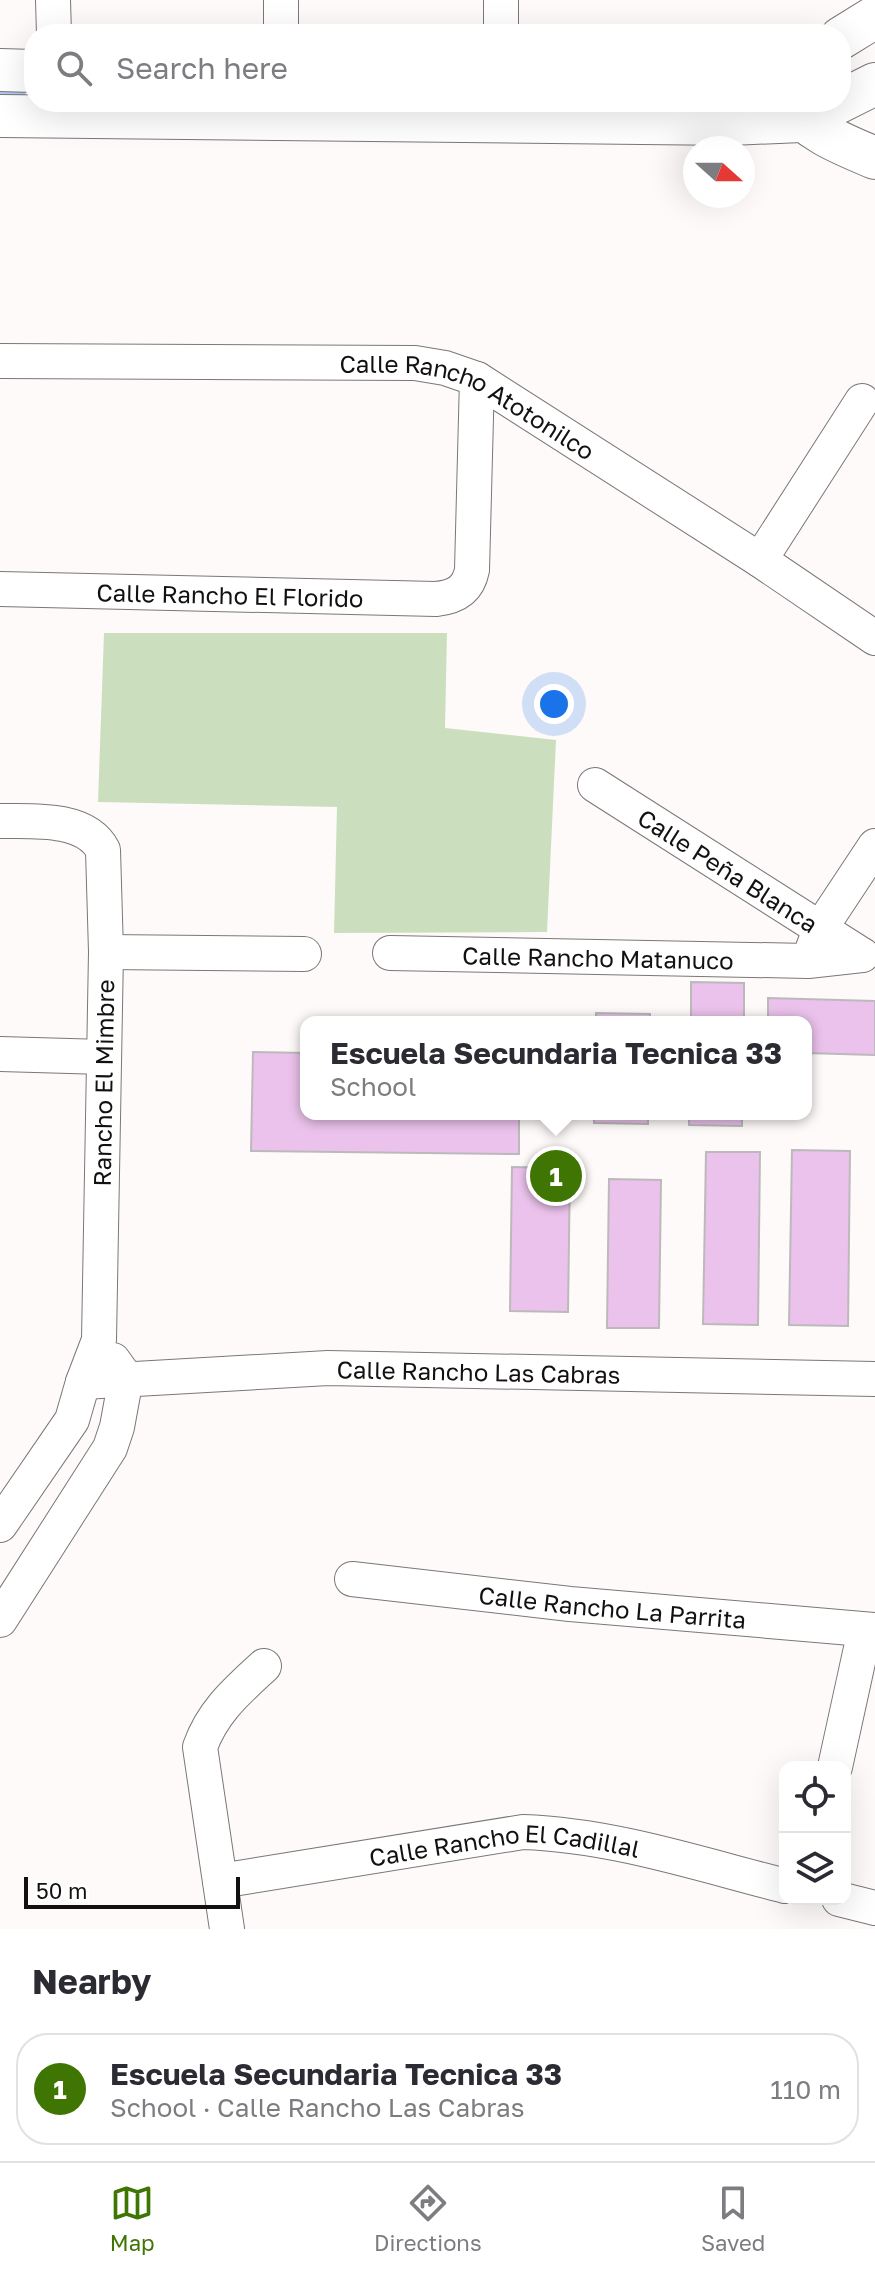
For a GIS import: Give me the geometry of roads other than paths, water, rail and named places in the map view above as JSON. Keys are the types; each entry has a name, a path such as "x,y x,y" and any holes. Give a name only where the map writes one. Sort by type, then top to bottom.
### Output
{"street":[{"path":"53,0 54,24"},
{"path":"281,0 281,24"},
{"path":"501,0 501,24"},
{"path":"851,32 875,17"},
{"path":"0,70 24,71"},
{"path":"0,116 32,112"},
{"path":"501,112 731,124 794,112 832,139 875,158"},
{"name":"Calle Rancho Atotonilco","path":"0,361 415,363 445,368 477,379 760,560 875,638"},
{"name":"Calle Rancho El Florido","path":"0,589 436,599 459,593 466,586 472,570 477,379"},
{"path":"760,560 862,401"},
{"name":"Calle Peña Blanca","path":"595,785 820,929 868,945"},
{"name":"Rancho El Mimbre","path":"0,821 64,825 97,839 103,850 106,952 99,1340 72,1420 0,1525"},
{"path":"808,961 820,929 875,846"},
{"name":"Calle Rancho Matanuco","path":"390,953 808,961 868,945"},
{"path":"106,952 304,954"},
{"path":"0,1054 104,1057"},
{"path":"0,1620 110,1448 126,1378 99,1340"},
{"name":"Calle Rancho Las Cabras","path":"83,1382 328,1368 875,1379"},
{"name":"Calle Rancho La Parrita","path":"352,1579 570,1604 870,1630"},
{"path":"837,1761 870,1630"},
{"path":"227,1929 200,1747 224,1703 264,1666"},
{"name":"Calle Rancho El Cadillal","path":"220,1881 523,1832 570,1833 779,1884"},
{"path":"851,1902 875,1908"}],"waterway":[{"path":"0,93 21,94"}],"place":[{"name":"Escuela Secundaria Tecnica 33","path":"556,1176"}]}
